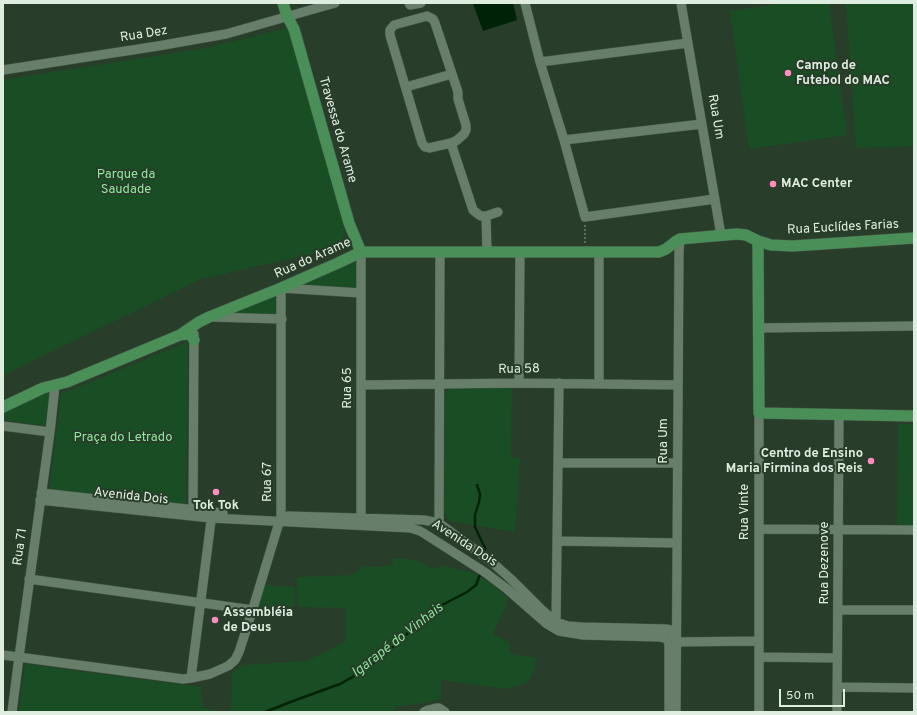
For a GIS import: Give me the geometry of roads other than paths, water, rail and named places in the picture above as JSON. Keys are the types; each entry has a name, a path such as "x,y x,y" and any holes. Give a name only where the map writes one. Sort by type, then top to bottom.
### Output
{"main road":[{"path":"282,3 287,16"},
{"name":"Travessa do Arame","path":"287,16 294,29 349,223 361,252"},
{"name":"Rua Euclídes Farias","path":"659,252 680,239 721,235 742,234 771,245 793,246 914,238"},
{"name":"Rua Vinte","path":"758,241 759,412"},
{"name":"Rua do Arame","path":"3,407 43,388 67,382 180,335 209,317 282,288 361,252 659,252"},
{"path":"180,335 189,334 194,340"},
{"path":"759,412 914,416"}],"street":[{"name":"Rua Dez","path":"3,70 226,34 336,3"},
{"path":"410,4 422,3"},
{"path":"524,3 585,217 714,199"},
{"name":"Rua Um","path":"681,3 721,235"},
{"path":"427,16 433,19 452,74 458,92 458,100 466,121 466,130 460,138 451,143 428,148 424,146 390,35 390,30 394,25 427,16"},
{"path":"540,62 688,44"},
{"path":"406,87 452,74"},
{"path":"564,140 702,124"},
{"path":"451,143 472,210 478,214 486,216 498,212"},
{"path":"486,216 487,252"},
{"name":"Rua Um","path":"674,641 677,543 680,239"},
{"name":"Rua 65","path":"361,252 361,522"},
{"path":"439,523 440,252"},
{"path":"519,383 520,252"},
{"path":"599,252 599,383"},
{"path":"659,252 679,252"},
{"path":"282,288 361,293"},
{"name":"Rua 67","path":"192,678 210,674 228,666 235,660 253,610 280,519 282,288"},
{"path":"209,317 282,319"},
{"path":"193,513 194,325"},
{"path":"758,328 914,326"},
{"name":"Rua 58","path":"361,385 519,383 678,384"},
{"path":"555,626 558,540 559,383"},
{"name":"Rua 71","path":"12,712 55,385"},
{"name":"Rua Vinte","path":"759,412 759,712"},
{"name":"Rua Dezenove","path":"837,712 839,414"},
{"path":"3,426 50,432"},
{"path":"558,463 677,463"},
{"name":"Avenida Dois","path":"41,496 212,515 361,522 424,520 439,523 493,563 542,610 555,626"},
{"path":"3,655 183,679 192,678 212,515"},
{"name":"Avenida Dois","path":"361,522 406,527 415,529 425,534 486,573 547,624 555,626 666,629 672,632 674,641"},
{"path":"759,529 914,530"},
{"path":"558,540 677,543"},
{"path":"30,579 253,610"},
{"path":"838,610 914,610"},
{"path":"674,641 759,641"},
{"path":"669,712 674,641"},
{"path":"674,641 676,712"},
{"path":"759,657 837,658"},
{"path":"837,687 914,688"},
{"path":"426,711 440,708 444,712"}],"waterway":[{"name":"Igarapé do Vinhais","path":"477,485 480,494 475,515 475,527 485,548 484,554"},
{"name":"Igarapé do Vinhais","path":"265,712 340,684 363,671 379,659 428,615 440,606 467,592 476,585 481,572"}],"place":[{"name":"Campo de Futebol do MAC","path":"788,73"},
{"name":"MAC Center","path":"773,184"},
{"name":"Centro de Ensino Maria Firmina dos Reis","path":"871,461"},
{"name":"Tok Tok","path":"216,492"},
{"name":"Assembléia de Deus","path":"215,620"}],"park label":[{"name":"Parque da Saudade","path":"126,182"},
{"name":"Praça do Letrado","path":"123,438"}]}
